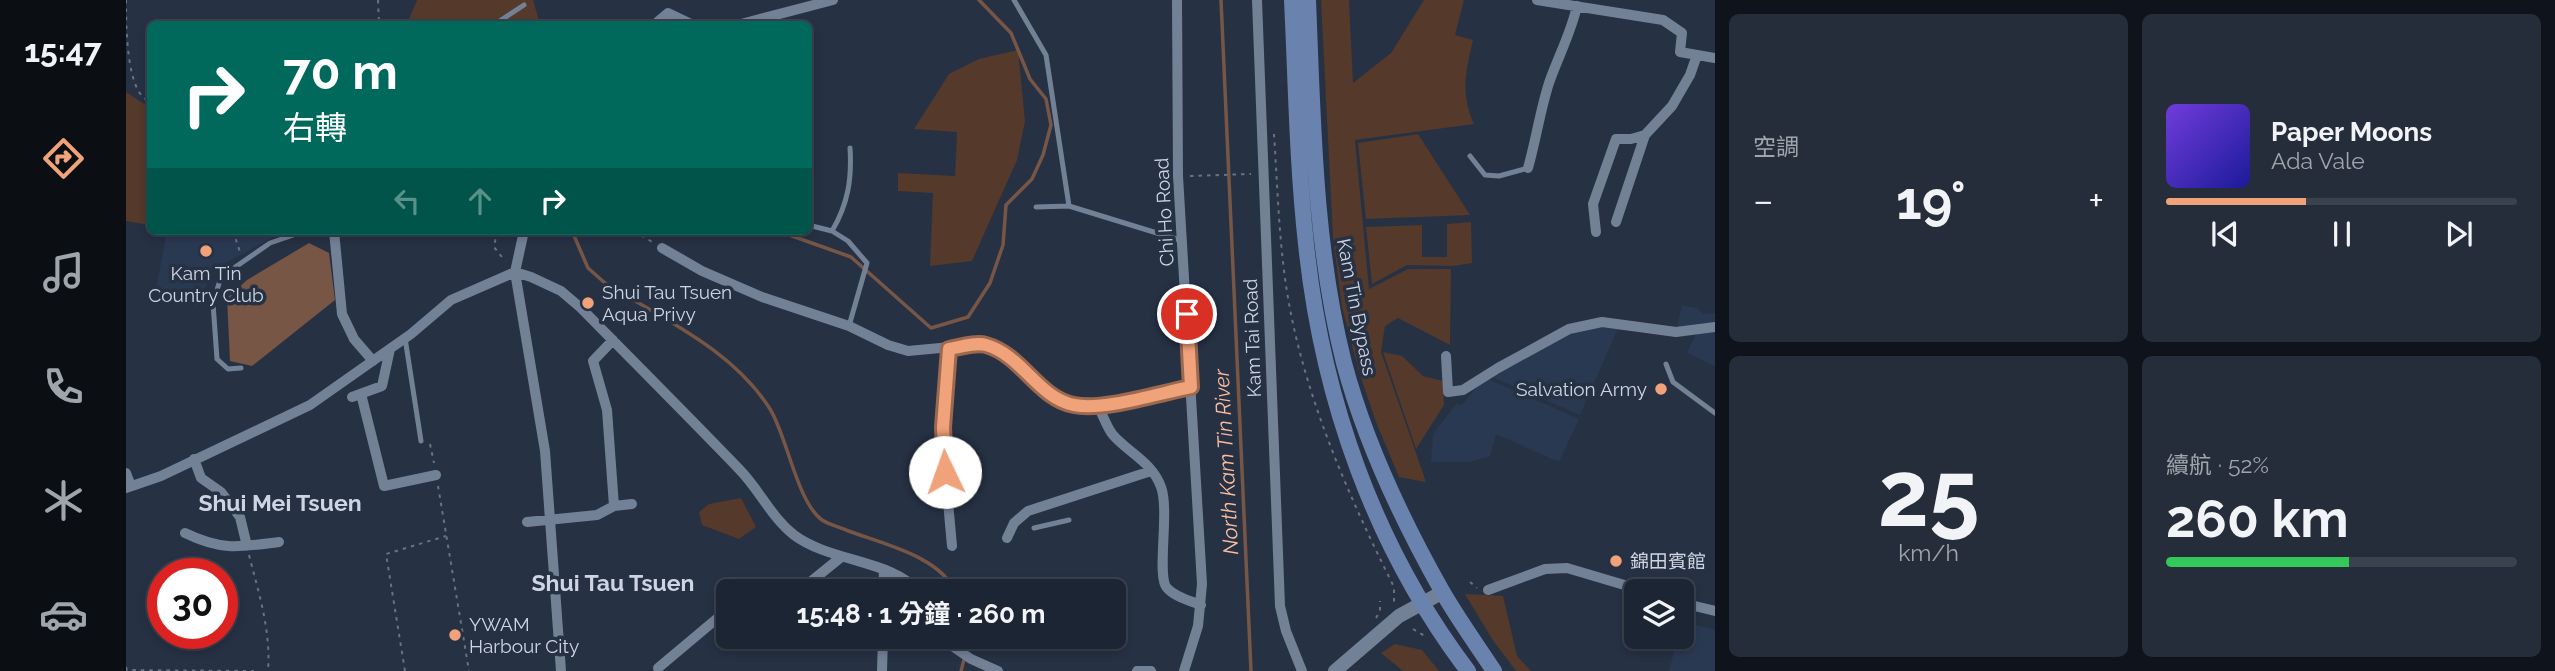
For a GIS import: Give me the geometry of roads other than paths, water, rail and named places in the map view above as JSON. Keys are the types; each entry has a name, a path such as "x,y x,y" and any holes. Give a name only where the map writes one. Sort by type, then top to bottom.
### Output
{"main road":[{"name":"Kam Tin Bypass","path":"1292,0 1306,243 1323,350 1340,421 1371,504 1421,604 1468,671"},
{"name":"Kam Tin Bypass","path":"1308,0 1321,237 1336,329 1354,394 1387,480 1443,592 1494,671"}],"street":[{"path":"752,21 833,0"},
{"name":"Chi Ho Road","path":"1177,0 1178,176 1201,605 1198,626 1184,671"},
{"name":"Kam Tai Road","path":"1256,0 1280,606 1286,631 1302,671"},
{"path":"1537,0 1663,20 1682,33 1680,52 1715,58"},
{"path":"1528,168 1544,99 1553,70 1573,27 1577,6"},
{"path":"658,21 667,13 684,21"},
{"path":"1616,222 1645,135 1672,106 1690,75 1697,55"},
{"path":"1596,232 1592,204 1616,139 1645,135"},
{"path":"334,235 342,314 354,339 373,361"},
{"path":"523,235 515,272 545,451 561,671"},
{"path":"662,248 702,271 762,297 849,326 888,345 908,351 984,344 1034,378 1051,396 1074,405 1098,406 1191,387"},
{"path":"126,473 129,487 161,476 310,405 405,338 451,300 515,272 531,276 561,291 613,340 741,471 786,529 804,541 841,558 884,570 904,579"},
{"path":"1446,356 1448,392 1463,390 1569,329 1602,323 1676,332 1715,327"},
{"path":"613,340 593,361 607,410 614,506"},
{"path":"390,349 382,386 356,396 384,486 436,475"},
{"path":"949,349 943,447 952,546"},
{"path":"1098,406 1112,434 1145,461 1161,486 1166,515 1161,562 1162,581 1176,594 1201,605"},
{"path":"194,460 201,478 221,492 240,517 247,546"},
{"path":"1007,538 1014,523 1028,511 1151,471"},
{"path":"527,522 597,515 614,506 632,504"},
{"path":"185,533 221,547 279,542"},
{"path":"814,579 841,558"},
{"path":"1484,589 1545,569 1567,568 1624,585"},
{"path":"884,570 884,579"},
{"path":"1335,671 1399,617 1443,592"},
{"path":"1694,606 1715,611"},
{"path":"659,668 716,619"},
{"path":"882,671 883,649"},
{"path":"956,649 998,671"},
{"path":"1137,671 1151,671"}],"lane":[{"path":"1014,0 1046,55 1069,206"},
{"path":"500,21 524,5"},
{"path":"832,231 841,216 851,185 850,148"},
{"path":"1470,156 1485,175 1499,176 1528,168"},
{"path":"1036,207 1069,206 1183,241"},
{"path":"812,226 832,231 848,241 867,263 849,326"},
{"path":"241,368 228,369 217,359 213,303 221,277 270,243 294,235"},
{"path":"405,338 421,441"},
{"path":"1666,364 1673,382 1715,412"},
{"path":"1034,528 1069,520"}],"waterway":[{"path":"789,235 851,257 931,328 968,317 990,283 1003,245 1006,205 1032,179 1043,155 1051,125 1046,99 1030,79 1011,33 979,0"},
{"name":"North Kam Tin River","path":"1221,0 1251,671"},
{"path":"574,235 588,268 605,283 695,337 737,369 755,388 776,421 806,499 822,520 908,552 937,569 947,579"},
{"path":"961,671 967,649"}],"place":[{"name":"Kam Tin Country Club","path":"206,251"},
{"name":"Shui Tau Tsuen Aqua Privy","path":"588,303"},
{"name":"Salvation Army","path":"1661,389"},
{"name":"錦田賓館","path":"1616,561"},
{"name":"YWAM Harbour City","path":"455,635"}],"district":[{"name":"Shui Mei Tsuen","path":"280,502"},
{"name":"Shui Tau Tsuen","path":"613,582"}]}
